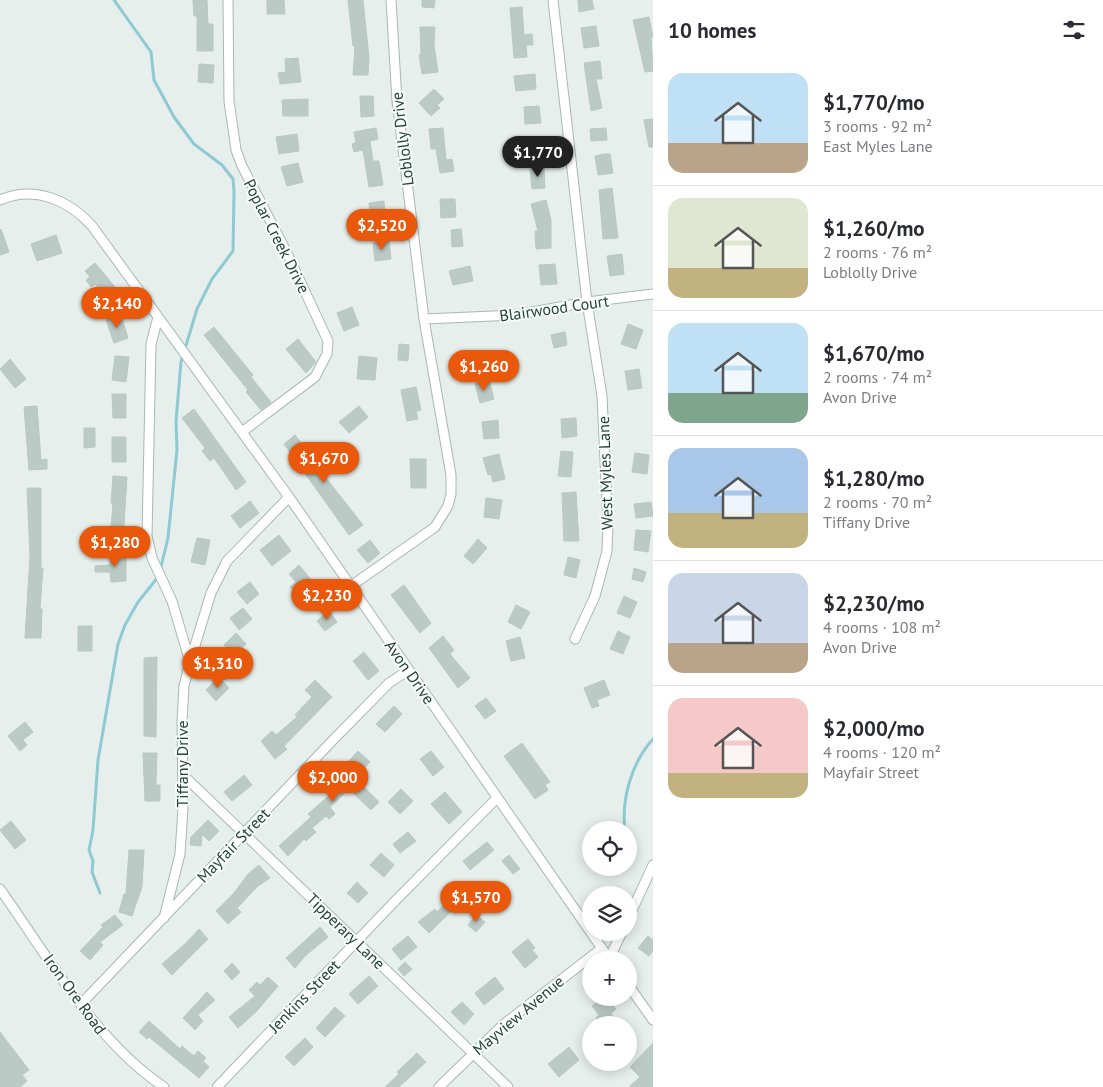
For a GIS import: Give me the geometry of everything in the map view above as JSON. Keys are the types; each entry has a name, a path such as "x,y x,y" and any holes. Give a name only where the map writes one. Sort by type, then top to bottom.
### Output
{"street":[{"name":"Poplar Creek Drive","path":"228,0 229,101 236,150 242,166 287,253 328,341 327,354 315,377 242,432"},
{"name":"Loblolly Drive","path":"351,586 435,527 442,517 449,500 450,457 424,319 397,101 391,0"},
{"name":"West Myles Lane","path":"553,0 587,302 602,396 608,524 607,551 595,596 575,638"},
{"name":"Avon Drive","path":"0,200 19,194 33,194 53,198 72,207 92,226 289,497 604,951"},
{"name":"Blairwood Court","path":"424,319 516,315 587,302 653,294"},
{"path":"158,317 151,344 147,536 152,558 172,601 190,662"},
{"name":"Tiffany Drive","path":"164,918 180,854 183,774 182,721 184,686 190,662 212,593 227,561 289,497"},
{"name":"Mayfair Street","path":"81,1004 389,683 409,670"},
{"name":"Tipperary Lane","path":"183,774 474,1052 508,1087"},
{"name":"Jenkins Street","path":"217,1087 356,941 497,798"},
{"path":"637,900 653,865"},
{"name":"Iron Ore Road","path":"0,889 81,1004 119,1050 164,1087"},
{"name":"Mayview Avenue","path":"439,1087 474,1052 540,994 602,948"},
{"path":"637,997 653,1020"}],"building":[{"path":"193,0 207,0 208,24 213,24 213,51 197,51 197,16 194,16"},
{"path":"267,0 284,0 285,14 267,14"},
{"path":"348,0 363,0 369,57 368,75 353,75 355,46 353,46"},
{"path":"422,0 435,0 434,8 422,7"},
{"path":"578,0 592,0 594,9 579,12"},
{"path":"522,7 524,35 532,34 533,45 526,45 527,57 514,58 510,8"},
{"path":"649,17 653,37 651,37 653,71 645,72 633,20"},
{"path":"596,26 599,46 584,48 581,28"},
{"path":"420,27 435,27 434,45 438,72 422,74 419,55 421,54"},
{"path":"298,58 301,82 280,84 278,73 286,72 285,59"},
{"path":"600,61 602,79 596,79 602,108 591,111 584,63"},
{"path":"199,64 214,65 213,83 198,82"},
{"path":"535,74 536,89 516,91 514,76"},
{"path":"434,89 444,99 437,105 440,108 431,116 419,103"},
{"path":"360,96 373,96 374,116 361,117"},
{"path":"308,99 308,116 283,116 282,100"},
{"path":"539,106 541,123 525,124 524,107"},
{"path":"653,119 653,147 649,147 644,120"},
{"path":"376,128 378,139 370,141 373,161 379,161 383,185 369,187 363,150 354,152 352,144 356,143 354,132"},
{"path":"443,128 446,160 452,159 454,171 440,173 436,149 431,149 429,129"},
{"path":"606,128 607,140 591,141 590,129"},
{"path":"297,134 299,151 279,154 276,137"},
{"path":"541,138 542,152 529,153 527,139"},
{"path":"610,154 613,173 598,175 595,156"},
{"path":"298,163 303,182 287,186 281,167"},
{"path":"544,168 545,188 532,189 530,169"},
{"path":"612,188 618,238 603,239 599,190"},
{"path":"440,199 455,199 456,217 441,218"},
{"path":"546,200 551,220 551,248 536,249 535,231 538,231 531,204"},
{"path":"384,201 386,222 371,224 369,203"},
{"path":"461,229 463,246 452,247 451,230"},
{"path":"0,230 9,252 0,255"},
{"path":"56,235 62,253 37,261 31,244"},
{"path":"389,241 391,259 375,261 373,243"},
{"path":"622,254 624,274 610,276 607,256"},
{"path":"95,263 115,287 104,295 95,284 91,287 86,280 90,277 85,271"},
{"path":"555,264 557,284 541,285 539,265"},
{"path":"470,266 473,281 453,285 449,271"},
{"path":"352,307 359,325 344,331 337,313"},
{"path":"121,315 128,338 114,343 106,320"},
{"path":"628,324 643,330 636,349 621,344"},
{"path":"214,327 253,375 251,377 271,402 261,410 246,392 248,390 204,335"},
{"path":"565,332 567,345 554,348 551,335"},
{"path":"298,339 316,362 306,373 286,349"},
{"path":"399,344 409,345 408,361 398,360"},
{"path":"115,356 129,357 126,382 112,380"},
{"path":"359,356 377,358 375,380 357,379"},
{"path":"10,359 26,379 15,388 0,369"},
{"path":"639,369 642,388 628,390 625,371"},
{"path":"489,380 494,399 480,403 475,384"},
{"path":"416,387 421,410 416,411 418,419 407,421 401,390"},
{"path":"112,394 126,394 126,418 113,418"},
{"path":"37,406 41,460 47,459 47,469 29,470 24,407"},
{"path":"359,406 368,417 349,433 339,422"},
{"path":"194,409 246,482 236,490 214,458 210,461 202,451 205,448 182,418"},
{"path":"576,418 577,436 562,438 561,419"},
{"path":"498,420 499,438 484,439 482,422"},
{"path":"84,428 95,428 95,447 84,448"},
{"path":"295,435 321,468 333,459 338,466 326,478 363,525 349,535 284,444"},
{"path":"112,437 126,437 126,462 112,462"},
{"path":"561,451 573,452 571,477 558,476"},
{"path":"635,453 649,455 647,474 632,472"},
{"path":"499,454 505,479 493,482 491,474 488,475 483,458"},
{"path":"410,459 426,459 426,488 411,488"},
{"path":"113,476 127,477 123,541 110,540"},
{"path":"27,488 41,488 41,568 43,568 40,609 42,609 41,638 25,638 30,556"},
{"path":"576,492 579,541 564,541 562,493"},
{"path":"486,498 502,500 499,519 484,517"},
{"path":"250,501 259,513 240,528 231,516"},
{"path":"651,502 653,516 636,518 634,504"},
{"path":"636,530 651,531 648,552 634,550"},
{"path":"279,535 291,551 272,566 260,550"},
{"path":"197,538 210,540 205,565 191,562"},
{"path":"478,539 487,548 473,564 464,556"},
{"path":"370,540 380,553 368,563 357,550"},
{"path":"110,554 126,554 126,581 111,582 110,572 95,572 95,566 110,565"},
{"path":"568,557 580,560 576,578 564,575"},
{"path":"299,565 312,581 296,594 290,587 296,582 289,574"},
{"path":"634,568 646,572 643,582 632,579"},
{"path":"250,582 259,594 247,604 237,592"},
{"path":"404,585 431,623 420,633 391,595"},
{"path":"624,596 637,602 630,618 617,613"},
{"path":"516,605 530,612 521,629 508,622"},
{"path":"243,608 252,619 239,630 230,618"},
{"path":"329,611 337,622 325,631 317,621"},
{"path":"78,626 92,626 92,651 78,651"},
{"path":"618,631 630,637 623,654 610,649"},
{"path":"236,633 246,644 234,655 224,645"},
{"path":"443,636 454,650 450,654 470,678 458,688 429,648"},
{"path":"520,637 525,658 511,661 506,641"},
{"path":"364,652 379,671 368,680 353,661"},
{"path":"225,655 237,670 225,680 213,665"},
{"path":"157,657 156,737 144,736 144,658"},
{"path":"219,677 229,688 216,701 206,690"},
{"path":"315,680 332,697 284,746 287,749 275,759 261,741 272,731 276,735 297,717 295,715 312,697 305,690"},
{"path":"604,680 610,695 597,700 599,706 592,708 584,688"},
{"path":"486,698 496,711 485,719 475,706"},
{"path":"394,706 402,714 385,732 376,724"},
{"path":"25,722 33,732 23,740 27,745 20,751 8,736"},
{"path":"522,743 550,782 545,785 548,790 535,799 504,756"},
{"path":"358,751 370,762 355,778 379,802 371,810 349,789 330,807 335,814 329,819 326,816 312,828 316,832 306,841 304,839 288,856 279,846 311,817 308,814 332,793 328,790 352,767 347,763"},
{"path":"431,751 444,767 433,776 420,759"},
{"path":"143,753 157,753 156,785 160,785 160,801 145,801"},
{"path":"244,775 252,785 232,801 224,792"},
{"path":"401,789 413,801 400,814 388,802"},
{"path":"445,792 462,812 449,824 431,804"},
{"path":"208,820 219,831 209,841 202,834 201,846 190,845 191,837"},
{"path":"11,821 26,840 15,849 0,830"},
{"path":"408,832 416,841 400,853 393,844"},
{"path":"487,842 494,850 470,870 463,861"},
{"path":"129,850 144,850 142,887 132,916 119,912 124,894 126,894"},
{"path":"381,853 394,865 384,877 370,865"},
{"path":"509,855 520,869 513,874 502,861"},
{"path":"259,865 270,878 258,886 237,908 241,912 228,924 216,911 234,893 248,874"},
{"path":"357,882 368,893 358,903 347,893"},
{"path":"456,882 469,894 429,933 418,922 435,909 437,912 449,899 444,894"},
{"path":"115,915 123,925 100,942 103,945 90,960 80,951 103,927 101,925"},
{"path":"476,915 485,922 476,932 468,925"},
{"path":"320,927 328,937 305,956 295,968 286,958"},
{"path":"199,929 208,939 172,975 162,964"},
{"path":"408,936 417,947 401,960 392,949"},
{"path":"648,936 653,940 653,951 649,956 638,948"},
{"path":"528,939 535,948 532,950 538,957 525,968 512,952"},
{"path":"405,962 412,969 404,976 398,969"},
{"path":"232,963 240,972 232,980 224,971"},
{"path":"369,976 378,986 358,1004 349,994"},
{"path":"268,977 278,986 256,1012 238,1028 229,1017 255,996 249,990 257,982 260,985"},
{"path":"495,977 504,989 484,1005 475,993"},
{"path":"207,992 215,1000 198,1015 203,1021 195,1030 183,1018"},
{"path":"462,1002 474,1014 464,1025 451,1012"},
{"path":"592,1006 614,1006 616,1009 611,1014 613,1016 599,1015"},
{"path":"335,1007 345,1016 325,1037 316,1028"},
{"path":"149,1021 180,1049 182,1046 194,1056 198,1051 206,1058 203,1061 209,1067 199,1078 149,1037 147,1039 139,1032"},
{"path":"0,1032 29,1070 22,1075 27,1081 20,1087 0,1087"},
{"path":"305,1038 313,1047 294,1066 285,1057"},
{"path":"653,1043 653,1087 629,1087 640,1077 634,1071 637,1071 637,1060"},
{"path":"569,1047 579,1060 559,1077 548,1064"},
{"path":"417,1053 426,1062 399,1087 385,1087 399,1074 397,1072"}],"waterway":[{"path":"114,0 151,52 154,80 174,117 194,144 222,165 233,179 234,191 233,251 212,279 197,309 181,362 176,421 177,450 168,538 160,571"},
{"path":"100,893 92,872 93,861 89,850 93,830 98,760 118,644 125,625 138,602 158,577"},
{"path":"624,821 627,794 634,770 653,739"}]}
